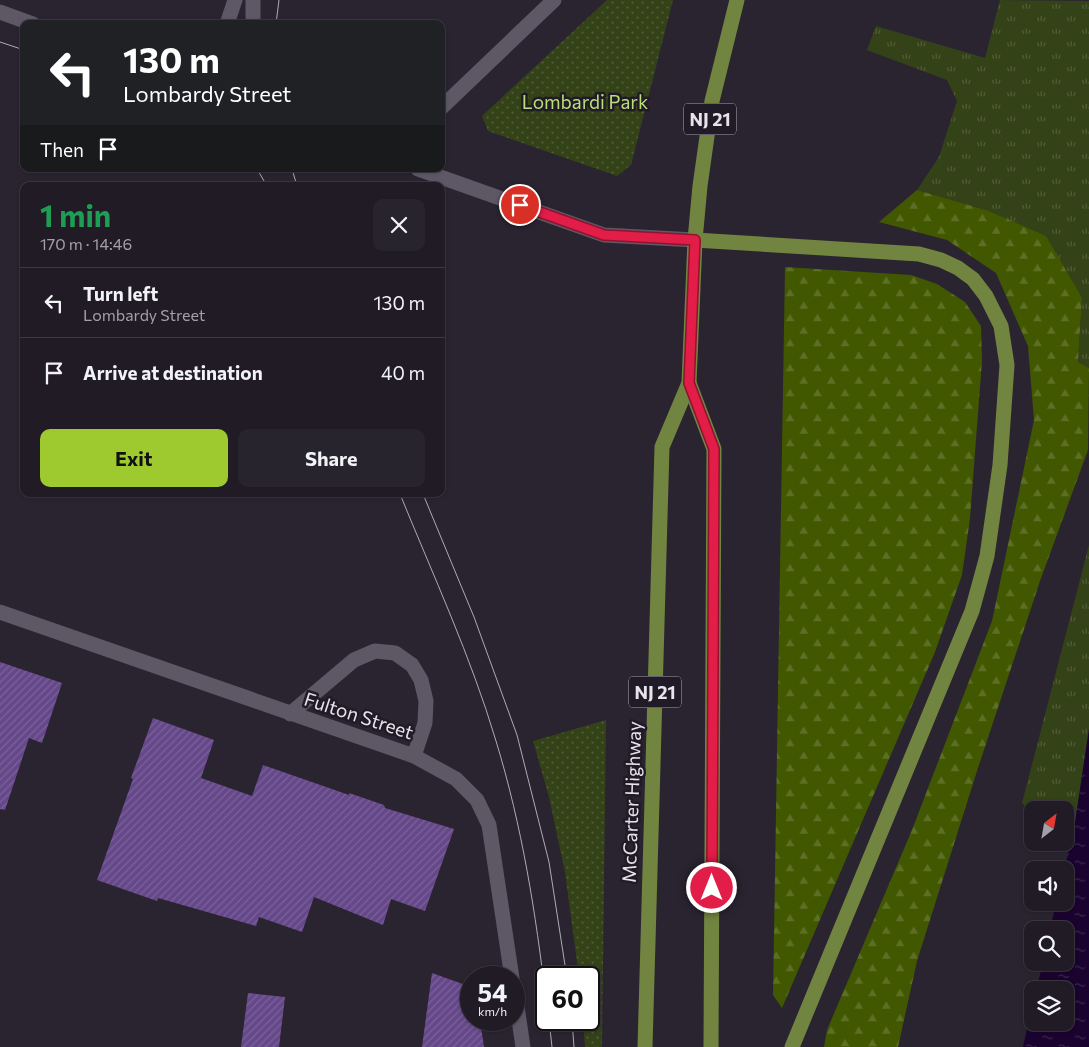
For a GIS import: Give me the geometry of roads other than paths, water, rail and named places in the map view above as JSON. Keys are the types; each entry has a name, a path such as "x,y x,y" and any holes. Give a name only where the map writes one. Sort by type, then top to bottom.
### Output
{"main road":[{"name":"McCarter Highway","path":"644,1047 662,447 689,383 695,240 700,186 712,101 736,0"},
{"path":"695,240 920,254 941,260 958,268 973,279 986,296 1001,326 1007,365 1000,465 987,556 972,611 792,1047"},
{"name":"McCarter Highway","path":"689,383 714,449 711,1047"}],"street":[{"path":"228,20 235,0"},
{"path":"253,0 253,20"},
{"path":"445,104 554,0"},
{"path":"0,12 22,20"},
{"path":"426,172 604,235 695,240"},
{"name":"Fulton Street","path":"0,612 290,714 414,756 425,723 426,700 421,680 412,665 395,653 375,652 354,660 290,714"},
{"path":"414,756 456,778 477,800 489,825 510,966"},
{"path":"521,1031 523,1047"}],"water":[{"path":"1089,729 1089,1047 1023,1047 1027,1031 1074,1031 1074,981 1038,981 1041,971 1074,971 1074,921 1052,921 1054,911 1074,911 1074,861 1066,861 1069,851 1074,851 1074,829"}],"tram line":[{"path":"276,20 279,0"},
{"path":"0,42 20,49"},
{"path":"259,172 265,182"},
{"path":"293,172 296,182"},
{"path":"401,497 463,647 496,741 521,838 542,966"},
{"path":"424,497 474,617 517,735 549,862 565,966"},
{"path":"550,1031 552,1047"},
{"path":"573,1031 574,1047"}],"park label":[{"name":"Lombardi Park","path":"585,101"}]}
